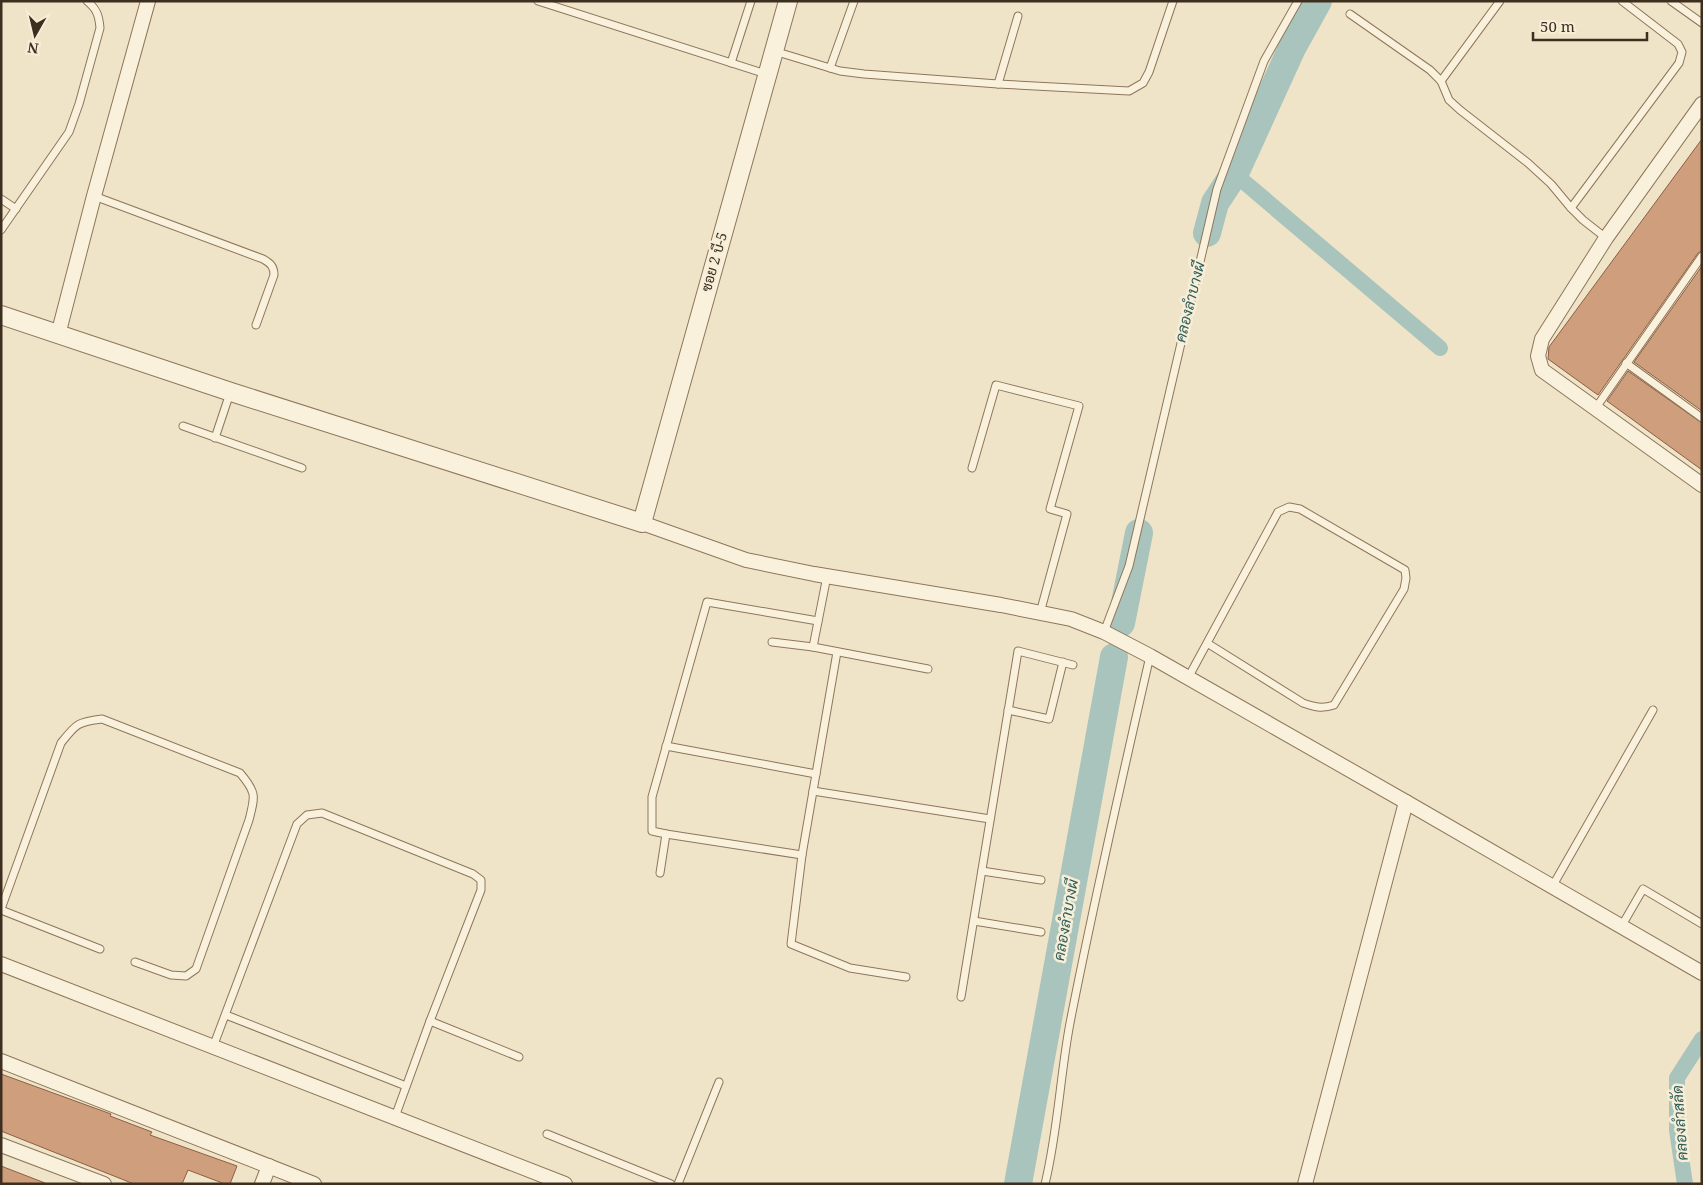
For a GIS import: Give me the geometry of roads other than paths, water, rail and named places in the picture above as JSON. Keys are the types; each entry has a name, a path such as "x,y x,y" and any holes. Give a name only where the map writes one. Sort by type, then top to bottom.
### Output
{"street":[{"path":"58,335 148,1"},
{"name":"ซอย 2 บี-5","path":"642,523 788,1"},
{"path":"1702,104 1606,238 1542,339 1538,356 1542,370 1702,485"},
{"path":"1,316 231,392 642,523 746,560 1071,619 1104,632 1150,656 1702,973"},
{"path":"1305,1184 1406,802"},
{"path":"1,964 565,1184"},
{"path":"1,1061 314,1184"},
{"path":"1,1145 104,1184"},
{"path":"262,1184 270,1166"}],"lane":[{"path":"1,230 63,143 74,118 100,28 95,7 87,1"},
{"path":"538,1 767,74"},
{"path":"731,63 751,1"},
{"path":"830,68 854,1"},
{"path":"774,50 840,71 895,78 1130,90 1142,83 1149,72 1173,1"},
{"path":"1104,632 1129,566 1217,189 1264,61 1298,1"},
{"path":"1441,80 1500,1"},
{"path":"1571,208 1679,64 1682,52 1678,44 1622,1"},
{"path":"1671,1 1701,22"},
{"path":"1350,14 1430,70 1441,80 1450,100 1460,110 1528,163 1551,184 1571,208 1606,238"},
{"path":"998,84 1018,16"},
{"path":"94,196 263,259 270,264 274,268 274,275 256,325"},
{"path":"1,199 16,209"},
{"path":"1595,409 1702,256"},
{"path":"1626,363 1702,418"},
{"path":"972,468 996,385 1079,406 1050,509 1067,514 1040,613"},
{"path":"215,438 231,392"},
{"path":"183,426 302,468"},
{"path":"1188,678 1207,642 1278,512 1289,507 1300,509 1405,570 1404,589 1334,705 1324,708 1303,703 1207,642"},
{"path":"813,648 827,576"},
{"path":"802,855 652,831 652,797 707,602 818,621"},
{"path":"772,642 928,669"},
{"path":"961,997 1018,651 1073,665"},
{"path":"838,652 802,855 791,944 850,968 906,977"},
{"path":"1045,1184 1058,1112 1065,1049 1087,933 1150,656"},
{"path":"1008,710 1049,719 1063,662"},
{"path":"1552,887 1653,710"},
{"path":"100,948 1,909 61,743 74,726 88,720 102,719 240,773 252,788 254,802 196,969 186,976 171,975 135,962"},
{"path":"666,746 816,774"},
{"path":"813,791 990,819"},
{"path":"213,1047 296,824 307,815 322,813 473,874 481,880 482,890 430,1021 395,1118"},
{"path":"660,873 666,834"},
{"path":"982,871 1041,880"},
{"path":"1621,926 1643,889 1702,924"},
{"path":"974,922 1041,932"},
{"path":"226,1015 406,1086"},
{"path":"430,1021 519,1057"},
{"path":"678,1184 719,1082"},
{"path":"547,1134 671,1184"}],"waterway":[{"name":"คลองลำบางผี","path":"1207,233 1215,203 1236,171 1292,48 1318,1"},
{"path":"1236,171 1243,181 1440,348"},
{"name":"คลองลำบางผี","path":"1121,623 1139,533"},
{"name":"คลองลำบางผี","path":"1018,1184 1114,657"},
{"name":"คลองลำสลัด","path":"1685,1184 1677,1130 1677,1078 1702,1039"}]}
